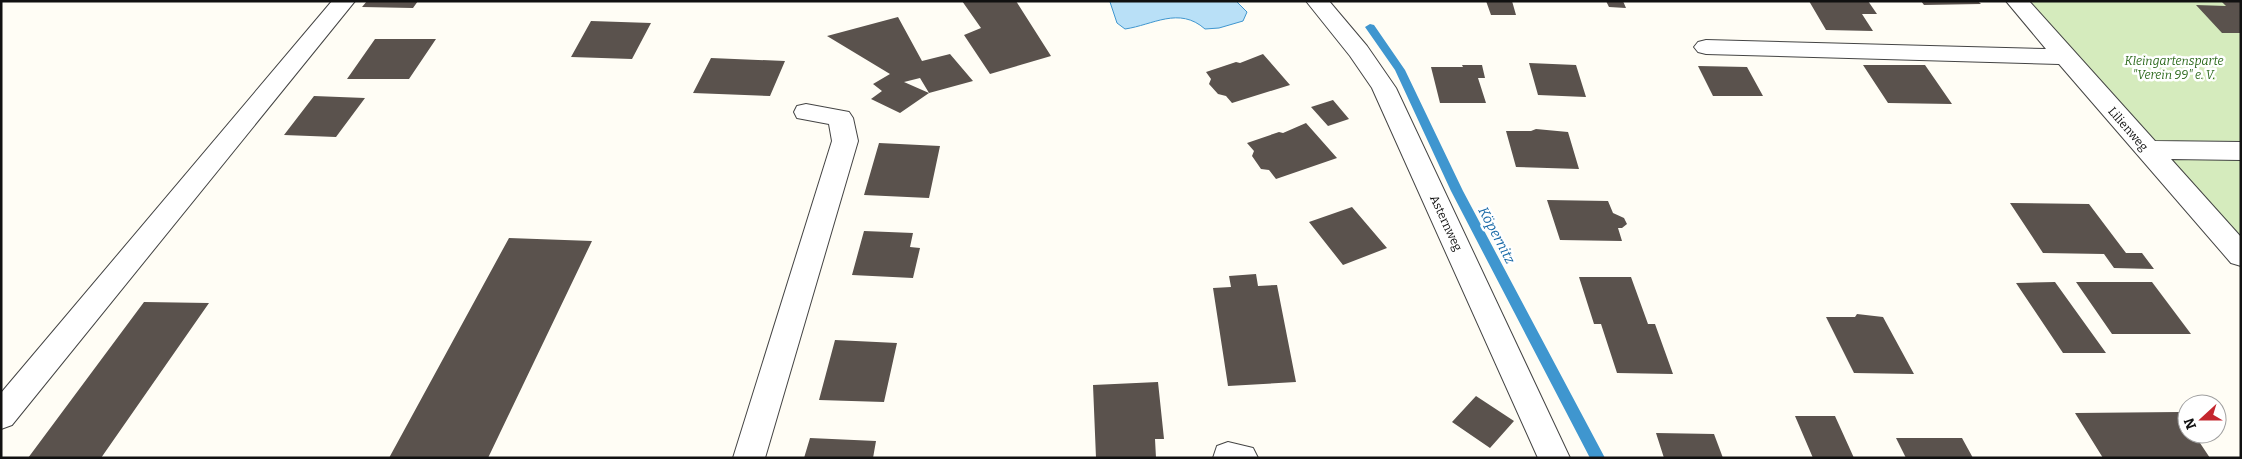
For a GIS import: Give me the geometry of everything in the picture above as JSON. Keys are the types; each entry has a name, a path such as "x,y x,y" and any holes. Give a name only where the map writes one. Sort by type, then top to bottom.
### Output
{"street":[{"path":"1,416 344,1"},
{"name":"Asternweg","path":"1317,1 1360,51 1384,88 1554,458"},
{"name":"Lilienweg","path":"2017,1 2241,256"},
{"path":"1706,47 2065,57"},
{"path":"749,458 845,140 840,118 806,112"},
{"path":"2147,150 2241,152"}],"green space":[{"name":"Kleingartensparte \"Verein 99\" e. V.","path":"2030,1 2241,1 2241,248"}],"water":[{"path":"1236,1 1247,12 1243,21 1219,28 1205,29 1195,22 1176,18 1125,29 1117,23 1110,2"}],"building":[{"path":"367,1 418,1 413,8 362,7"},
{"path":"962,1 1016,1 1051,56 990,74 964,35 981,28"},
{"path":"1486,1 1512,1 1516,15 1491,15"},
{"path":"1606,1 1623,1 1626,8 1609,7"},
{"path":"1809,1 1868,1 1877,14 1862,14 1873,31 1826,30"},
{"path":"1921,1 1978,1 1981,4 1924,5"},
{"path":"2221,1 2241,1 2241,33 2222,33 2196,5 2226,6"},
{"path":"898,17 922,61 950,54 973,81 929,93 900,113 871,99 882,91 873,84 890,74 827,36","holes":["920,78 929,93 904,82"]},
{"path":"591,21 651,23 632,59 571,57"},
{"path":"375,39 436,39 409,79 347,79"},
{"path":"1263,54 1290,85 1232,103 1226,96 1218,94 1209,84 1211,79 1206,72 1236,62 1240,63"},
{"path":"711,58 785,61 770,96 693,93"},
{"path":"1529,63 1576,65 1586,97 1538,95"},
{"path":"1462,65 1482,65 1485,78 1478,78 1486,103 1440,103 1431,67 1463,67"},
{"path":"1863,65 1925,65 1952,104 1888,103"},
{"path":"1698,66 1747,67 1763,96 1713,96"},
{"path":"314,96 365,98 336,137 284,135"},
{"path":"1333,100 1349,119 1328,126 1311,107"},
{"path":"1306,123 1337,158 1276,179 1269,170 1261,169 1252,156 1254,151 1247,143 1279,132 1283,133"},
{"path":"1536,129 1568,132 1579,169 1516,167 1506,131 1531,131"},
{"path":"879,143 940,146 929,198 864,195"},
{"path":"1547,200 1608,201 1613,213 1624,218 1627,224 1622,228 1618,228 1622,241 1560,240"},
{"path":"2010,203 2089,204 2126,253 2142,253 2154,269 2114,268 2104,254 2043,253"},
{"path":"1352,207 1387,248 1343,265 1309,222"},
{"path":"864,231 913,233 910,247 920,248 913,278 852,275"},
{"path":"509,238 592,241 488,458 389,458"},
{"path":"1256,274 1258,286 1277,285 1296,382 1228,386 1213,288 1231,287 1229,276"},
{"path":"1579,277 1631,277 1648,324 1655,324 1673,374 1617,373 1601,324 1594,324"},
{"path":"2055,282 2106,353 2063,353 2016,283"},
{"path":"2076,282 2152,282 2191,334 2112,334"},
{"path":"144,302 209,303 101,458 28,458"},
{"path":"1857,314 1883,317 1914,374 1854,373 1826,317 1855,317"},
{"path":"835,340 897,343 884,402 819,400"},
{"path":"1158,382 1164,439 1155,439 1156,458 1096,458 1093,385"},
{"path":"1476,396 1514,421 1490,448 1452,422"},
{"path":"2177,412 2177,444 2201,444 2210,458 2103,458 2075,413"},
{"path":"1795,416 1835,416 1854,458 1813,458"},
{"path":"1656,433 1714,434 1723,458 1664,458"},
{"path":"810,438 876,441 873,458 804,458"},
{"path":"1896,438 1962,438 1973,458 1906,458"}],"waterway":[{"name":"Köpernitz","path":"1370,27 1400,70 1457,191 1598,458"}]}
